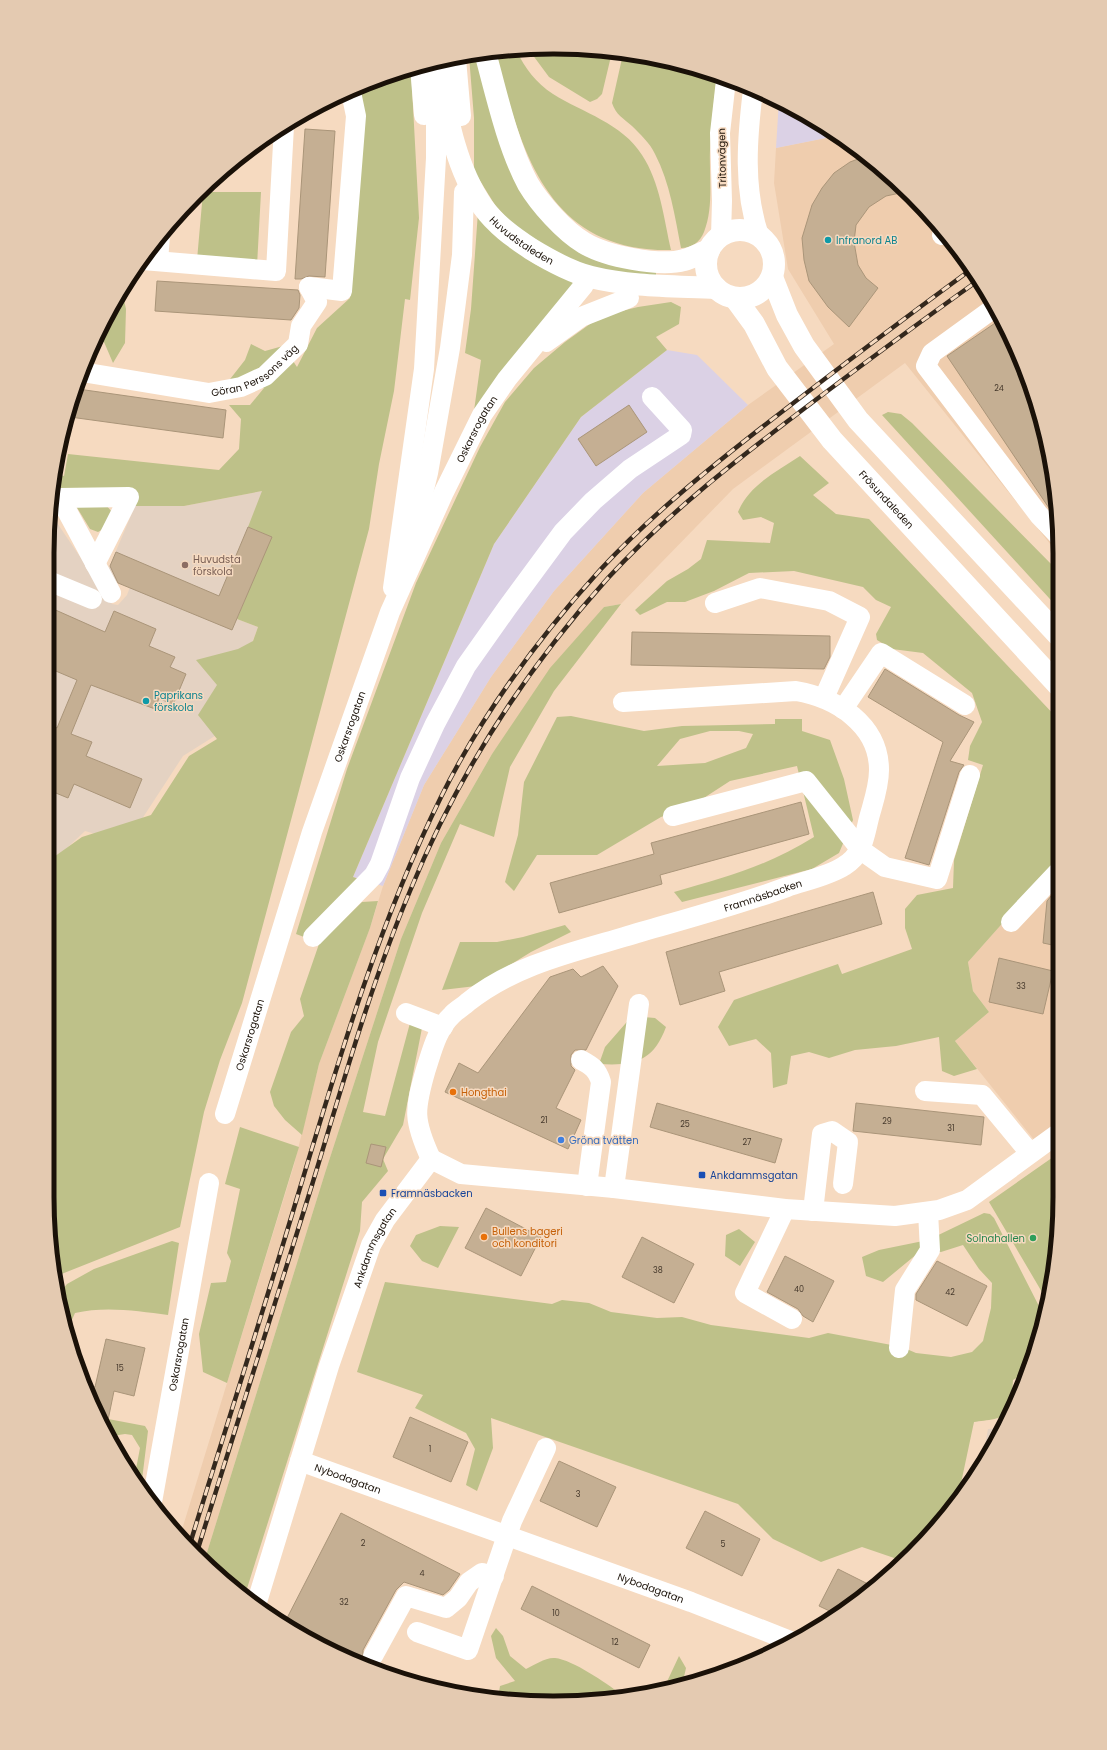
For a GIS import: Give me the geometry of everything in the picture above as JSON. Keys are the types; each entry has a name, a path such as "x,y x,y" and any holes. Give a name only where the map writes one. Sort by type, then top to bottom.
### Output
{"main road":[{"path":"487,58 512,144 528,184 554,218 584,243 624,258 660,262 684,260 715,243 729,232 739,230 748,231 759,236 768,244 773,254 774,266 772,277 766,287 757,294 747,298 735,298 725,295 716,288 709,279 706,269 715,243"},
{"name":"Huvudstaleden","path":"437,68 449,128 466,176 483,207 506,232 547,259 591,277 652,285 716,288"},
{"path":"772,277 788,315 804,346 858,420 1053,630"},
{"name":"Frösundaleden","path":"735,298 754,324 777,368 832,440 1053,680"}],"street":[{"path":"456,64 461,116"},
{"path":"390,612 424,369 436,158 436,68"},
{"path":"420,72 424,124 436,158"},
{"name":"Tritonvägen","path":"715,243 722,201 720,133 725,85"},
{"path":"752,96 748,134 749,192 752,215 759,236"},
{"name":"Göran Perssons väg","path":"88,373 209,393 241,387 264,376 298,344 301,326 317,302 309,287 342,291 356,116 352,97"},
{"path":"151,260 276,270 284,133"},
{"path":"390,612 403,571 428,473 450,348 462,255 464,192"},
{"name":"Oskarsrogatan","path":"225,1114 312,832 390,612 444,492 482,415 523,360 584,285"},
{"name":"Oskarsrogatan","path":"523,360 560,330 581,317 629,298"},
{"path":"990,311 932,353 926,366 1039,515 1052,529"},
{"path":"313,937 368,881 380,864 410,778 435,724 466,666 507,608 564,532 593,501 630,469 681,435 682,430 652,397"},
{"path":"57,497 128,497 95,564"},
{"path":"57,499 111,593"},
{"path":"54,583 92,599"},
{"path":"715,603 760,588 829,600 860,617 824,698"},
{"path":"843,709 882,653 965,705"},
{"path":"623,702 796,691 814,694 843,709 859,721 868,732 874,742 878,754 879,771 877,790 861,850"},
{"path":"673,816 806,782 861,850 885,867 937,879 970,775"},
{"name":"Framnäsbacken","path":"431,1159 417,1123 418,1097 435,1041 443,1027 452,1015 480,992 508,976 557,956 752,900 843,867 861,850"},
{"path":"1011,922 1053,877"},
{"path":"614,1188 639,1004"},
{"path":"406,1013 443,1027"},
{"path":"581,1060 594,1066 601,1082 587,1186"},
{"path":"925,1091 982,1095 1030,1153"},
{"path":"813,1211 822,1134 832,1131 848,1142 843,1184"},
{"path":"431,1159 461,1174 614,1188 785,1209 878,1216 928,1212 967,1200 1053,1137"},
{"name":"Ankdammsgatan","path":"258,1599 329,1366 372,1244 386,1220 431,1159"},
{"name":"Oskarsrogatan","path":"153,1496 209,1183"},
{"path":"785,1209 745,1293 792,1319"},
{"path":"899,1348 905,1290 930,1250 928,1212"},
{"path":"417,1632 468,1650 512,1521 546,1448"},
{"name":"Nybodagatan","path":"300,1461 691,1602 784,1639"},
{"path":"373,1656 406,1596 446,1608 458,1598 469,1582 482,1573 494,1576"}],"shaded area":[{"path":"778,108 830,137 776,148"},
{"path":"831,138 858,157 907,200 950,249 969,276 986,304 1015,362 1036,424 1049,488 1053,547 905,363 733,489 621,604 604,607 492,754 441,843 401,939 325,1173 206,1556 182,1530 294,1165 319,1064 370,928 383,886 424,785 491,677 554,591 643,493 748,405 834,344 788,269 774,183 776,148"},
{"path":"667,350 697,355 748,405 643,493 554,591 491,677 424,785 383,886 353,877 494,544 581,417"},
{"path":"262,491 272,537 237,619 258,627 218,734 183,756 140,822 99,835 85,831 54,860 55,520 112,604 118,605 127,595 130,587 105,577 135,506 184,506"},
{"path":"1053,866 1053,1127 1035,1141 955,1041 989,1012 973,991 968,962"},
{"path":"995,1428 984,1449 988,1429"}],"green space":[{"path":"519,55 532,75 547,90 613,127 634,144 642,155 653,177 661,201 671,250 629,246 594,234 567,214 546,188 529,158 516,124 497,57"},
{"path":"532,55 586,55 611,57 602,94 597,99 590,102 549,77"},
{"path":"622,59 683,71 716,82 710,141 709,212 704,232 695,244 689,247 681,248 665,177 653,150 648,142 618,113 612,103"},
{"path":"477,60 536,211 656,272 656,277 578,267 512,224 495,205 474,171 474,118 469,61"},
{"path":"411,75 419,218 410,300 405,299 394,391 379,464 369,529 242,1003 220,1060 204,1112 180,1227 60,1274 55,1229 54,1196 54,857 82,837 151,815 189,756 217,739 198,715 217,685 196,660 238,649 253,641 258,627 237,619 271,537 248,527 262,491 184,506 135,506 58,487 60,475 64,476 68,454 219,470 239,449 241,419 229,405 250,405 264,388 227,383 245,360 251,344 265,351 283,346 297,367 317,328 350,298 360,118 357,95"},
{"path":"209,192 261,192 257,266 197,260 202,198"},
{"path":"478,212 498,234 519,253 540,267 562,276 576,286 473,418 481,360 465,353 471,309"},
{"path":"124,299 126,309 125,343 113,363 104,342 102,342"},
{"path":"671,302 681,307 679,324 656,337 667,350 581,417 494,544 353,877 362,880 304,937 296,934 347,769 416,583 480,447 505,402 534,368 565,342 601,316 638,307"},
{"path":"888,412 901,414 912,423 1053,566 1053,602 882,415"},
{"path":"800,456 829,483 813,495 836,514 869,519 1053,714 1053,866 968,962 973,991 989,1012 955,1041 977,1069 954,1076 942,1071 939,1037 896,1046 855,1050 829,1058 809,1052 791,1056 787,1084 773,1088 771,1053 756,1039 729,1046 718,1027 734,1000 838,964 842,974 912,949 905,928 905,909 917,895 953,888 954,860 983,765 968,760 970,746 982,722 972,693 923,653 892,649 877,640 876,634 891,607 876,600 863,587 794,571 749,573 714,591 685,602 667,602 640,615 635,610 667,581 688,569 701,559 707,540 770,543 774,523 761,517 743,520 738,512 749,494 773,474"},
{"path":"106,505 112,512 105,528 98,532 90,529 76,506"},
{"path":"621,604 554,691 510,767 494,837 460,824 422,913 378,1042 363,1112 385,1116 410,1023 422,1028 403,1125 383,1159 388,1171 362,1202 360,1231 246,1591 206,1556 325,1173 401,939 441,843 492,754 550,668 604,607"},
{"path":"571,716 644,731 682,726 775,724 775,719 802,719 802,731 830,740 844,779 853,820 839,853 812,869 682,902 674,892 746,870 780,856 814,837 797,766 730,781 693,805 661,817 597,855 537,855 514,891 505,882 518,835 524,782 557,717","holes":["710,731 739,731 753,734 746,748 705,763 657,766 680,739"]},
{"path":"378,901 370,928 319,1064 302,1135 285,1120 274,1106 270,1092 291,1032 304,1016 300,999 319,944 362,902"},
{"path":"565,925 571,932 531,952 476,986 442,990 460,942 497,942 523,937"},
{"path":"632,1016 655,1018 666,1027 655,1048 648,1055 632,1062 622,1064 599,1064 605,1047"},
{"path":"240,1127 299,1147 227,1383 203,1372 199,1334 211,1283 226,1282 231,1261 227,1253 240,1189 225,1184"},
{"name":"Solnahallen","path":"1053,1157 1052,1229 1049,1262 1043,1294 989,1202"},
{"path":"984,1213 990,1214 994,1218 1040,1308 1036,1326 1019,1377 1013,1380 1012,1394 1001,1416 989,1420 974,1422 960,1486 929,1526 897,1559 862,1547 821,1562 773,1539 738,1504 491,1418 493,1448 477,1491 466,1485 475,1449 466,1433 415,1408 423,1395 357,1372 385,1282 552,1304 562,1300 589,1303 611,1312 657,1318 682,1317 711,1325 809,1338 828,1333 902,1347 916,1353 951,1357 972,1352 983,1341 991,1308 992,1283 979,1269 963,1245 941,1252 923,1249 883,1282 866,1276 862,1257 879,1250 928,1240"},
{"path":"440,1226 459,1227 438,1268 422,1261 410,1246 416,1235"},
{"path":"739,1229 755,1242 740,1266 725,1256 726,1235"},
{"path":"172,1241 179,1243 168,1315 122,1310 86,1311 75,1313 70,1323 63,1289 67,1284 94,1269"},
{"path":"107,1419 145,1426 148,1431 142,1480 136,1470 140,1448 132,1435 116,1435"},
{"path":"496,1628 503,1636 510,1656 526,1669 540,1662 555,1658 571,1663 618,1692 554,1696 499,1693 500,1686 515,1681 496,1658 491,1636"},
{"path":"679,1656 686,1668 684,1679 667,1683"}],"building":[{"path":"305,129 335,131 325,277 309,276 301,279 295,279"},
{"name":"Infranord AB","path":"860,158 900,193 886,196 869,207 856,225 854,242 858,265 866,278 878,288 849,327 828,307 809,281 804,260 802,238 812,205 822,188 834,173 850,162"},
{"path":"157,281 298,290 300,295 299,308 291,320 155,311"},
{"path":"996,323 1015,362 1036,424 1049,488 1051,511 1051,511 947,356"},
{"path":"82,390 226,410 223,438 73,417"},
{"path":"629,405 647,432 596,466 578,439"},
{"path":"248,527 272,537 232,630 118,583 110,566 116,552 219,596"},
{"name":"Paprikans förskola","path":"54,609 105,632 114,611 156,629 149,646 175,657 170,667 186,674 173,705 159,698 155,709 91,685 71,734 92,742 86,756 142,779 130,808 74,784 68,798 54,792 54,726 57,728 77,680 54,670"},
{"path":"632,632 830,636 830,657 824,669 631,665"},
{"path":"885,669 959,715 974,722 950,761 964,765 959,772 929,865 905,858 943,742 868,697"},
{"path":"801,802 809,834 660,875 662,884 559,913 550,883 654,854 651,843"},
{"path":"873,892 882,924 719,972 725,991 680,1005 666,952"},
{"path":"1053,894 1053,945 1043,943 1047,901"},
{"path":"999,958 1053,971 1043,1014 989,1002"},
{"path":"603,966 618,986 586,1050 575,1050 571,1055 571,1066 575,1070 556,1108 581,1120 568,1149 445,1092 459,1063 478,1073 550,977 573,969 581,977"},
{"path":"657,1103 782,1139 775,1163 650,1127"},
{"path":"856,1103 984,1117 981,1145 853,1131"},
{"path":"371,1144 386,1147 381,1167 366,1163"},
{"path":"486,1208 541,1237 521,1276 465,1248"},
{"path":"642,1237 694,1264 674,1303 622,1277"},
{"path":"785,1256 834,1281 813,1322 803,1316 798,1309 767,1292"},
{"path":"937,1261 987,1286 967,1326 916,1300 916,1294"},
{"path":"106,1339 145,1348 134,1396 114,1391 108,1421 91,1386 95,1387"},
{"path":"410,1417 468,1442 451,1482 393,1457"},
{"path":"559,1461 616,1487 597,1527 540,1501"},
{"path":"705,1511 760,1539 742,1576 686,1548"},
{"path":"341,1513 460,1574 449,1590 443,1595 404,1582 396,1590 363,1650 363,1658 304,1629 287,1619"},
{"path":"838,1569 868,1584 831,1612 819,1606"},
{"path":"532,1586 650,1645 639,1668 521,1609"}],"railway":[{"path":"191,1540 344,1045 379,944 418,845 457,766 493,706 534,649 578,595 601,569 641,529 704,473 748,438 869,345 967,273"},
{"path":"198,1548 369,1000 410,891 449,807 471,766 521,687 549,650 608,578 653,532 701,490 776,430 974,284"}],"place":[{"name":"Infranord AB","path":"828,240"},
{"name":"Huvudsta förskola","path":"185,565"},
{"name":"Paprikans förskola","path":"146,701"},
{"name":"Hongthai","path":"453,1092"},
{"name":"Gröna tvätten","path":"561,1140"},
{"name":"Ankdammsgatan","path":"702,1175"},
{"name":"Framnäsbacken","path":"383,1193"},
{"name":"Bullens bageri och konditori","path":"484,1237"},
{"name":"Solnahallen","path":"1033,1238"}]}
